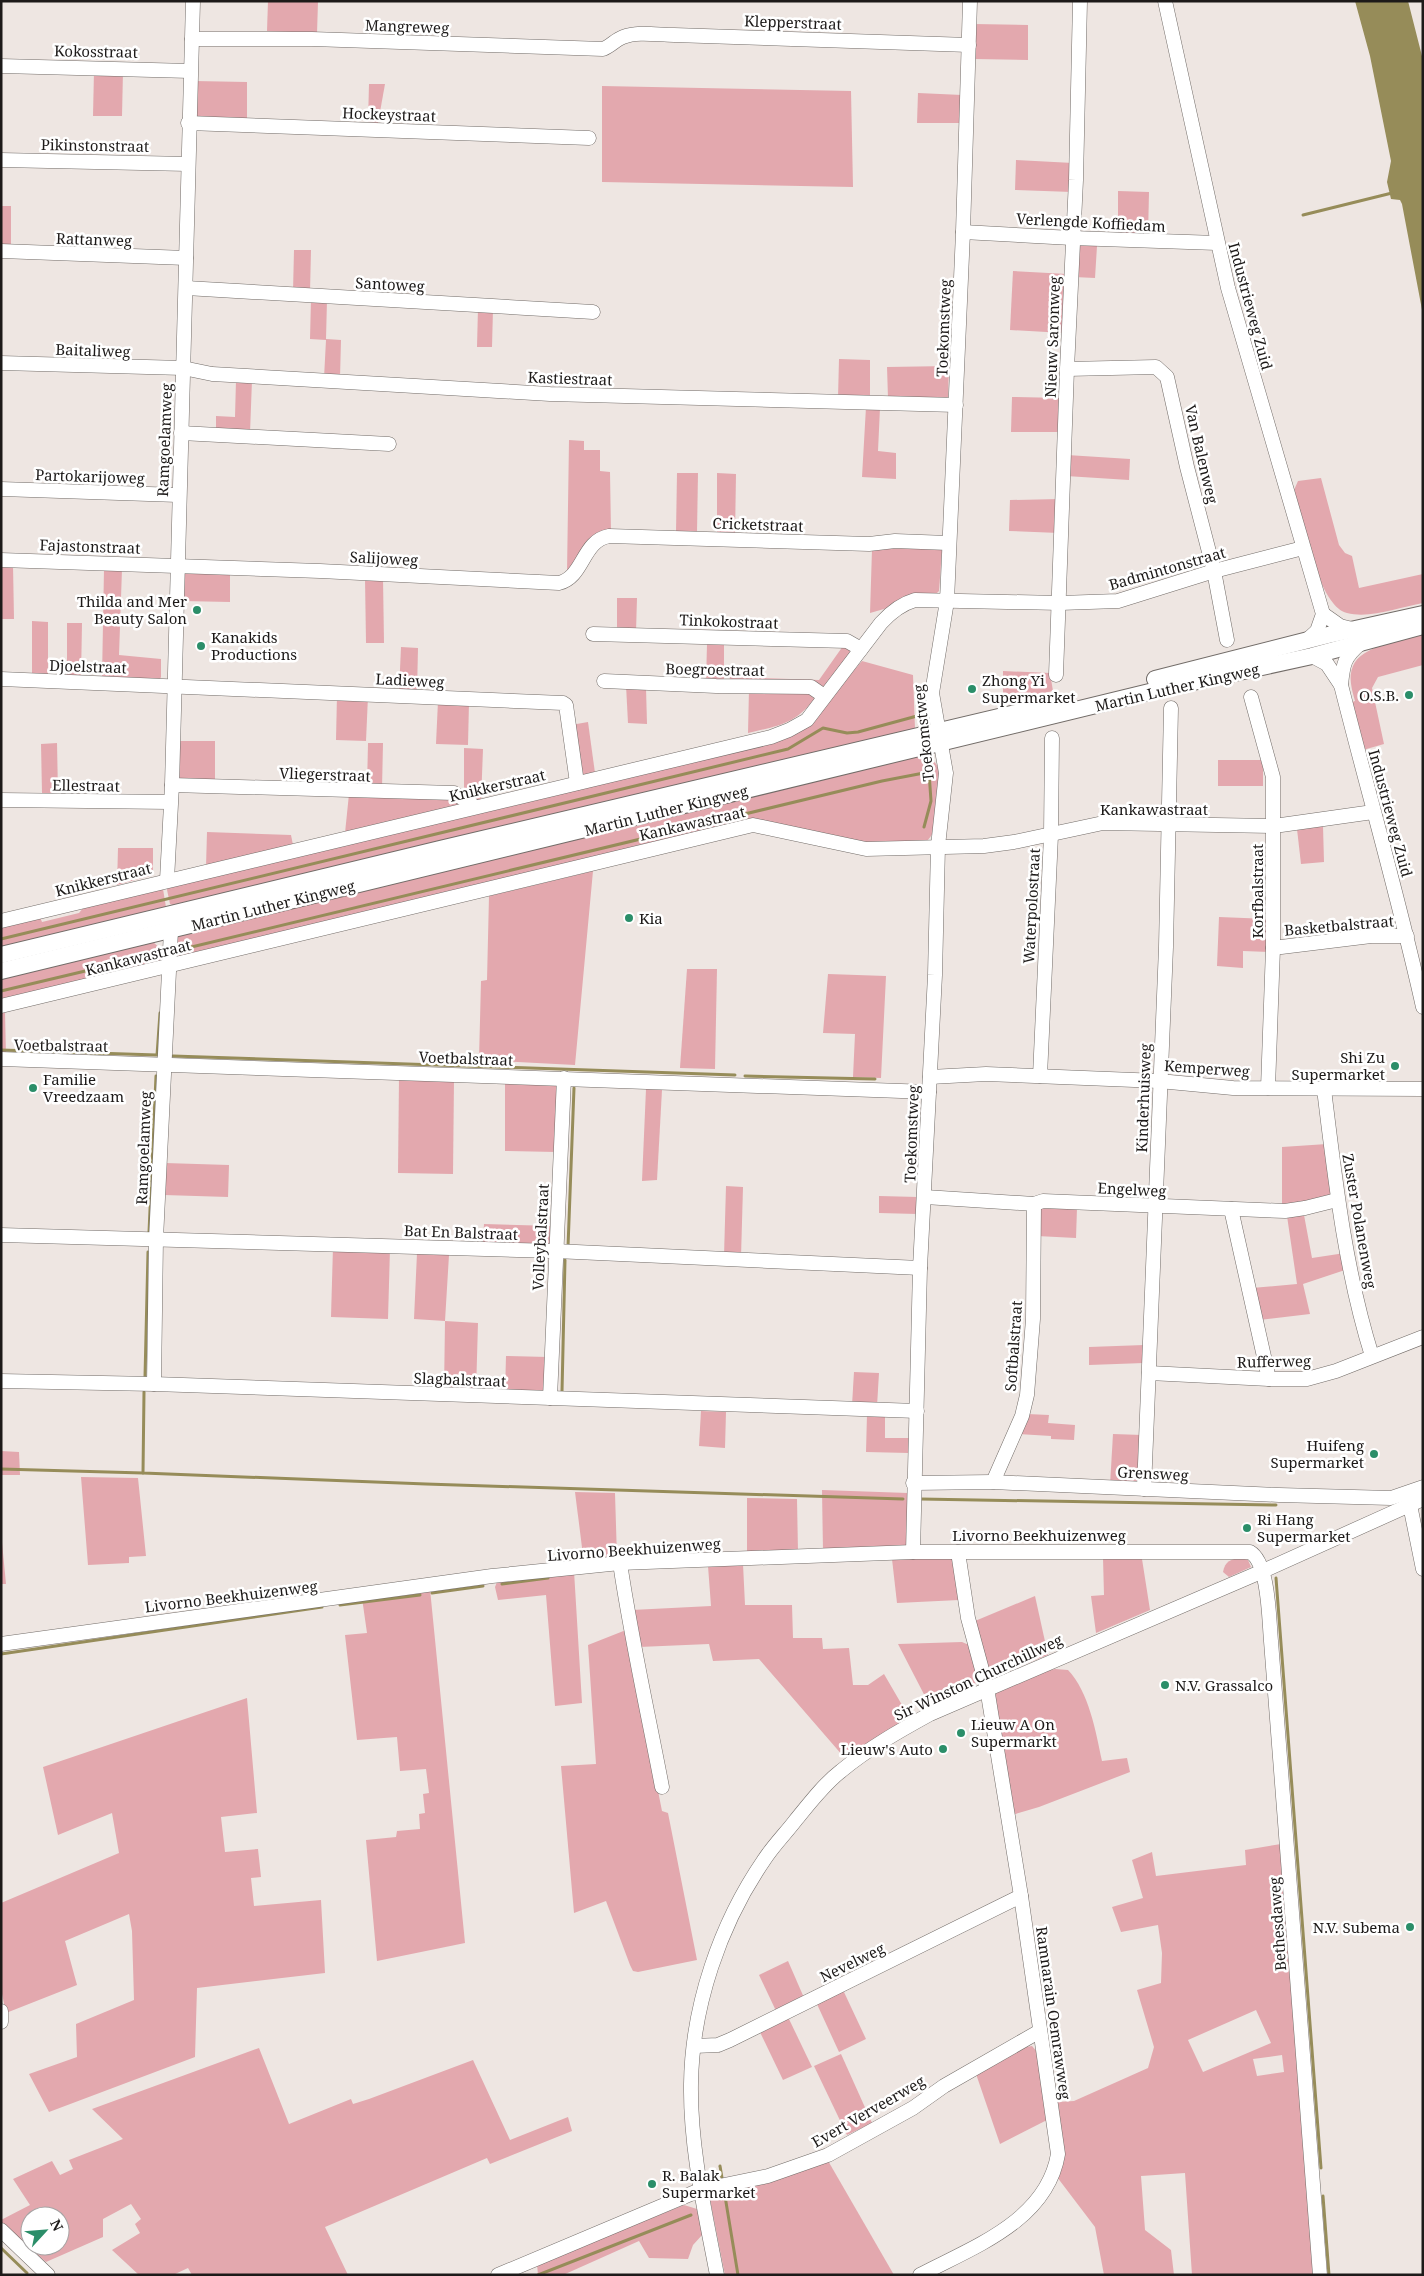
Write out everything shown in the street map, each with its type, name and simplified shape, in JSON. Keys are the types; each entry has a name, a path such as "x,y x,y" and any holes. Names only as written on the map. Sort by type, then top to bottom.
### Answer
{"main road":[{"path":"1356,636 1423,614"},
{"path":"1356,636 1423,626"},
{"name":"Martin Luther Kingweg","path":"1,955 168,922 941,737 1040,708 1356,636"},
{"name":"Martin Luther Kingweg","path":"1,970 168,922"}],"street":[{"name":"Ramgoelamweg","path":"167,880 172,785 178,495 186,288 188,123 193,1"},
{"name":"Toekomstweg","path":"913,1552 913,1483 917,1412 920,1268 925,1197 938,846 946,773 932,693 933,676 946,601 963,232 970,1"},
{"name":"Nieuw Saronweg","path":"1056,675 1072,238 1076,180 1080,1"},
{"name":"Industrieweg Zuid","path":"1165,1 1194,126 1217,243 1242,340 1323,614"},
{"name":"Klepperstraat","path":"618,40 632,34 666,34 969,44"},
{"name":"Mangreweg","path":"192,38 312,39 603,49 611,46 618,40"},
{"name":"Kokosstraat","path":"1,66 190,72"},
{"name":"Hockeystraat","path":"188,123 589,138"},
{"name":"Pikinstonstraat","path":"1,160 188,164"},
{"name":"Verlengde Koffiedam","path":"963,232 1217,243"},
{"name":"Rattanweg","path":"1,251 186,258"},
{"name":"Santoweg","path":"186,288 593,312"},
{"name":"Baitaliweg","path":"1,363 183,368"},
{"name":"Van Balenweg","path":"1067,369 1156,367 1163,372 1169,387 1187,467 1214,571 1227,640"},
{"name":"Kastiestraat","path":"183,368 212,374 550,394 956,405"},
{"path":"181,433 389,444"},
{"name":"Partokarijoweg","path":"1,489 178,495"},
{"name":"Cricketstraat","path":"580,563 597,540 618,535 868,544 896,541 948,543"},
{"name":"Badmintonstraat","path":"946,601 1060,603 1118,601 1214,571 1303,548"},
{"name":"Fajastonstraat","path":"1,560 177,565"},
{"name":"Salijoweg","path":"177,565 559,583 570,578 580,563"},
{"name":"Knikkerstraat","path":"1,921 474,806 771,737 807,720 889,614 906,602 916,600 946,601"},
{"path":"1310,648 1323,614 1356,636"},
{"name":"Tinkokostraat","path":"593,634 847,641 861,649"},
{"name":"Industrieweg Zuid","path":"1356,636 1352,650 1343,663 1342,685 1373,812 1407,936 1423,1007"},
{"name":"Industrieweg Zuid","path":"1310,648 1327,664 1342,685"},
{"name":"Djoelstraat","path":"1,679 173,686"},
{"name":"Boegroestraat","path":"604,681 716,686 811,687 824,696"},
{"name":"Ladieweg","path":"173,686 564,703 577,783"},
{"name":"Korfbalstraat","path":"1251,697 1273,777 1274,948 1268,1088"},
{"name":"Kinderhuisweg","path":"1144,1489 1156,1206 1171,708"},
{"name":"Waterpolostraat","path":"1040,1076 1051,835 1052,738"},
{"name":"Vliegerstraat","path":"172,785 454,793 474,806"},
{"name":"Ellestraat","path":"1,800 170,802"},
{"name":"Kankawastraat","path":"1,1006 753,825 866,849 984,846 1051,835 1103,823 1274,826 1373,812"},
{"name":"Ramgoelamweg","path":"154,1384 156,1239 168,967 168,922"},
{"name":"Basketbalstraat","path":"1274,948 1370,936 1407,936"},
{"name":"Voetbalstraat","path":"1,1059 929,1092"},
{"name":"Kemperweg","path":"930,1077 986,1074 1159,1081 1232,1088 1423,1089"},
{"name":"Volleybalstraat","path":"550,1398 564,1078"},
{"name":"Zuster Polanenweg","path":"1324,1089 1337,1200 1363,1328 1372,1356"},
{"name":"Engelweg","path":"925,1197 1034,1204 1043,1201 1285,1211 1337,1200"},
{"name":"Softbalstraat","path":"993,1482 1022,1416 1027,1395 1033,1318 1034,1204"},
{"path":"1231,1209 1269,1379"},
{"name":"Bat En Balstraat","path":"1,1236 555,1251 920,1268"},
{"name":"Rufferweg","path":"1149,1373 1307,1379 1336,1371 1423,1337"},
{"name":"Slagbalstraat","path":"1,1381 154,1384 917,1412"},
{"name":"Grensweg","path":"913,1483 993,1482 1391,1498 1418,1496"},
{"path":"1418,1496 1423,1570"},
{"name":"Sir Winston Churchillweg","path":"717,2275 700,2190 693,2125 691,2083 694,2046 701,2006 712,1965 731,1918 746,1889 765,1859 820,1790 840,1772 882,1741 930,1714 1263,1571 1391,1512 1418,1496"},
{"path":"1391,1498 1391,1512"},
{"name":"Livorno Beekhuizenweg","path":"1,1644 492,1576 620,1563 913,1552 1246,1551 1254,1555 1263,1571"},
{"name":"Ramnarain Oemrawweg","path":"920,2275 992,2237 1019,2219 1044,2191 1053,2173 1058,2154 1021,1896 987,1688 968,1618 958,1552"},
{"path":"620,1563 628,1622 636,1651 662,1788"},
{"name":"Bethesdaweg","path":"1263,1571 1271,1641 1320,2275"},
{"name":"Nevelweg","path":"694,2046 718,2045 730,2040 1021,1896"},
{"path":"1,2011 1,2022"},
{"name":"Evert Verveerweg","path":"498,2275 700,2190 768,2176 828,2155 912,2108 944,2086 1040,2031"},
{"path":"1,2230 48,2275"}],"shaded area":[{"path":"268,1 318,1 317,33 267,31"},
{"path":"1355,1 1408,1 1423,60 1423,315 1402,204 1400,200 1391,199 1387,182 1391,161 1370,56"},
{"path":"974,24 1028,25 1028,60 974,59"},
{"path":"94,71 123,71 122,116 93,116"},
{"path":"194,81 247,82 247,121 195,118"},
{"path":"369,84 385,84 378,123 368,122"},
{"path":"602,86 851,91 853,187 602,182"},
{"path":"918,93 962,95 960,123 917,123"},
{"path":"1016,160 1073,163 1072,192 1015,190"},
{"path":"1118,191 1149,192 1148,236 1118,236"},
{"path":"1,206 11,206 11,245 1,245"},
{"path":"1079,244 1097,246 1095,278 1074,277"},
{"path":"294,250 311,250 310,292 293,292"},
{"path":"1013,271 1067,274 1064,333 1010,330"},
{"path":"311,299 327,300 326,339 341,340 340,378 324,378 326,340 310,339"},
{"path":"478,308 493,309 492,347 477,347"},
{"path":"839,359 870,360 870,399 838,398"},
{"path":"949,366 948,397 944,399 888,399 887,367"},
{"path":"236,380 252,380 250,433 216,433 216,416 235,417"},
{"path":"1012,397 1062,398 1062,432 1011,432"},
{"path":"866,407 880,408 878,451 896,453 896,479 862,477"},
{"path":"569,440 584,441 584,450 600,450 600,471 610,472 611,532 567,573"},
{"path":"1067,455 1130,459 1129,480 1066,476"},
{"path":"677,473 698,473 697,533 676,533"},
{"path":"717,473 736,474 735,536 717,536"},
{"path":"1321,478 1339,545 1345,553 1352,556 1359,588 1423,574 1423,603 1365,615 1347,613 1337,607 1327,595 1312,559 1294,490 1298,481"},
{"path":"1059,499 1059,533 1009,531 1010,500"},
{"path":"879,547 941,549 939,591 936,594 870,613 872,550"},
{"path":"1,565 13,565 14,619 1,619"},
{"path":"104,569 122,569 119,655 161,659 161,677 159,681 102,678"},
{"path":"184,572 230,572 230,602 182,601"},
{"path":"365,579 383,579 384,643 366,643"},
{"path":"617,598 637,598 636,632 617,632"},
{"path":"32,621 48,622 48,676 32,676"},
{"path":"67,623 82,623 81,678 67,678"},
{"path":"1423,634 1423,665 1378,677 1372,688 1384,744 1363,750 1352,702 1355,701 1351,679 1353,666 1365,653 1374,648"},
{"path":"707,644 724,645 724,684 706,683"},
{"path":"843,646 853,651 826,687 729,682 730,677 819,680"},
{"path":"401,647 418,648 417,692 399,692"},
{"path":"862,661 913,675 915,729 175,906 170,904 166,885 809,723"},
{"path":"1003,671 1050,673 1053,691 1003,701"},
{"path":"626,685 646,688 647,724 628,723"},
{"path":"749,689 813,691 817,696 802,712 787,722 748,733"},
{"path":"337,695 368,696 366,741 336,740"},
{"path":"438,701 469,702 468,745 436,744"},
{"path":"588,722 595,773 579,777 571,725"},
{"path":"179,741 215,741 215,779 179,779"},
{"path":"57,743 58,793 42,793 41,744"},
{"path":"368,743 383,743 382,789 367,788"},
{"path":"464,748 483,749 481,801 464,796"},
{"path":"915,756 926,757 933,761 940,772 934,831 925,842 873,845 777,824 176,959 175,936"},
{"path":"1218,760 1263,760 1263,786 1218,786"},
{"path":"349,794 453,796 462,804 345,833"},
{"path":"1323,826 1324,862 1301,864 1297,829"},
{"path":"207,832 291,835 293,845 206,867"},
{"path":"118,848 153,848 153,875 117,885"},
{"path":"593,871 575,1065 479,1060 481,981 487,980 489,896"},
{"path":"163,889 166,907 1,950 1,926 40,917 42,922 79,913 84,907"},
{"path":"1219,917 1269,919 1269,952 1243,951 1243,968 1217,966"},
{"path":"153,942 163,951 163,960 1,1002 1,977"},
{"path":"687,969 717,969 715,1069 680,1068"},
{"path":"828,974 886,976 881,1078 853,1077 855,1034 823,1033"},
{"path":"5,1012 6,1056 1,1056 1,1013"},
{"path":"399,1078 454,1080 453,1174 398,1173"},
{"path":"505,1082 558,1084 556,1152 505,1151"},
{"path":"646,1089 662,1090 657,1180 642,1181"},
{"path":"1327,1144 1332,1196 1282,1207 1282,1147"},
{"path":"165,1163 229,1165 228,1197 164,1195"},
{"path":"726,1186 743,1187 741,1257 724,1256"},
{"path":"879,1196 918,1197 917,1214 879,1213"},
{"path":"1046,1207 1077,1208 1076,1238 1037,1236 1040,1209"},
{"path":"1304,1215 1312,1258 1345,1253 1348,1269 1303,1284 1310,1314 1259,1320 1252,1288 1297,1284 1287,1216"},
{"path":"484,1224 553,1226 553,1240 547,1247 483,1243"},
{"path":"333,1247 390,1249 388,1319 331,1317"},
{"path":"417,1253 449,1255 445,1321 414,1319"},
{"path":"445,1321 478,1323 476,1392 444,1391"},
{"path":"1144,1345 1144,1363 1089,1365 1089,1347"},
{"path":"506,1356 548,1357 545,1393 505,1393"},
{"path":"854,1372 879,1373 877,1406 852,1405"},
{"path":"701,1411 726,1412 725,1448 699,1446"},
{"path":"867,1414 885,1414 885,1438 909,1438 909,1453 866,1452"},
{"path":"1027,1414 1049,1415 1048,1423 1075,1425 1074,1440 1051,1439 1051,1436 1018,1434"},
{"path":"1113,1434 1142,1435 1140,1482 1110,1485"},
{"path":"1,1451 19,1452 20,1475 1,1475"},
{"path":"81,1477 138,1478 146,1556 129,1557 129,1563 88,1565"},
{"path":"822,1490 908,1493 906,1546 823,1551"},
{"path":"575,1492 615,1493 617,1558 584,1563"},
{"path":"747,1498 797,1499 798,1552 747,1552"},
{"path":"1,1532 6,1584 1,1584"},
{"path":"950,1558 954,1560 959,1600 897,1603 892,1559"},
{"path":"1103,1558 1142,1559 1150,1610 1096,1633 1091,1596 1104,1595"},
{"path":"1241,1558 1248,1560 1251,1567 1229,1577 1223,1572 1225,1565 1229,1561"},
{"path":"743,1564 745,1605 792,1605 793,1638 822,1638 823,1649 849,1648 853,1685 868,1685 884,1674 909,1717 848,1758 843,1756 759,1659 713,1661 709,1644 639,1647 632,1610 711,1606 708,1566"},
{"path":"574,1571 582,1703 555,1706 546,1595 498,1600 495,1587 497,1582"},
{"path":"430,1589 465,1943 377,1961 366,1840 396,1837 397,1831 420,1829 419,1814 425,1813 423,1794 429,1793 426,1769 400,1771 397,1737 357,1740 345,1635 367,1633 362,1598"},
{"path":"1035,1596 1048,1655 999,1674 989,1675 975,1621"},
{"path":"626,1630 662,1811 668,1813 697,1960 638,1972 633,1971 630,1965 606,1901 574,1913 561,1766 596,1764 588,1645"},
{"path":"962,1642 969,1645 979,1677 976,1683 965,1692 930,1706 898,1644"},
{"path":"1055,1669 1068,1670 1081,1689 1091,1713 1102,1761 1127,1758 1130,1772 1039,1807 1012,1815 994,1697 997,1692 1041,1672"},
{"path":"247,1698 257,1813 221,1817 225,1852 258,1849 261,1877 251,1878 254,1906 321,1900 325,1973 197,1988 195,2057 49,2112 29,2074 77,2057 76,2024 134,2000 132,1931 129,1914 65,1941 77,1985 6,2013 1,1989 1,1903 119,1853 112,1813 58,1835 43,1767"},
{"path":"1281,1844 1314,2275 1192,2275 1185,2173 1141,2176 1145,2230 1171,2250 1174,2275 1104,2275 1095,2227 1057,2177 1062,2154 1058,2102 1074,2101 1148,2068 1154,2047 1137,1990 1161,1983 1162,1953 1158,1925 1121,1932 1112,1907 1143,1898 1132,1860 1152,1852 1156,1876 1246,1865 1245,1850","holes":["1256,2010 1271,2043 1203,2072 1188,2040","1282,2055 1284,2072 1257,2076 1253,2059"]},
{"path":"788,1961 805,2000 777,2013 759,1975"},
{"path":"843,1990 866,2039 839,2052 816,2002"},
{"path":"788,2017 812,2067 783,2080 759,2030"},
{"path":"1032,2046 1038,2053 1049,2119 1000,2144 975,2071"},
{"path":"259,2048 289,2124 351,2099 353,2104 369,2099 473,2060 510,2140 568,2117 572,2131 490,2164 487,2158 325,2227 348,2275 192,2275 188,2268 173,2275 139,2275 112,2250 140,2233 135,2224 141,2219 131,2204 103,2219 103,2237 70,2251 70,2206 28,2206 30,2205 13,2179 52,2161 60,2175 73,2169 69,2160 123,2139 92,2109"},
{"path":"841,2054 872,2123 847,2135 814,2066"},
{"path":"827,2159 894,2275 725,2275 708,2190"},
{"path":"684,2205 697,2209 703,2234 693,2245 688,2259 649,2258 639,2241 563,2275 538,2275 537,2264"},
{"path":"20,2210 20,2240 1,2224 1,2220"},
{"path":"39,2256 60,2256 46,2262"}],"waterway":[{"path":"1303,215 1392,193"},
{"path":"1,939 788,749 823,728 847,733 858,732 917,716"},
{"path":"179,950 882,781 929,772 931,801 924,827"},
{"path":"1,991 157,954"},
{"path":"1,1050 157,1055 160,1013"},
{"path":"173,1056 735,1075"},
{"path":"149,1232 156,1076"},
{"path":"745,1076 875,1079"},
{"path":"568,1247 574,1088"},
{"path":"145,1377 148,1252"},
{"path":"562,1392 565,1260"},
{"path":"144,1392 143,1473 903,1499"},
{"path":"1,1469 143,1473"},
{"path":"921,1499 1276,1505"},
{"path":"502,1584 548,1578"},
{"path":"1276,1578 1321,2168"},
{"path":"432,1593 483,1586"},
{"path":"340,1605 420,1595"},
{"path":"1,1654 322,1607"},
{"path":"720,2166 722,2178"},
{"path":"724,2190 738,2275"},
{"path":"1323,2196 1329,2275"},
{"path":"538,2275 691,2215"},
{"path":"1,2248 27,2273"}],"place":[{"name":"Thilda and Mer Beauty Salon","path":"197,610"},
{"name":"Kanakids Productions","path":"201,646"},
{"name":"Zhong Yi Supermarket","path":"972,689"},
{"name":"O.S.B.","path":"1409,695"},
{"name":"Kia","path":"629,918"},
{"name":"Shi Zu Supermarket","path":"1395,1066"},
{"name":"Familie Vreedzaam","path":"33,1088"},
{"name":"Huifeng Supermarket","path":"1374,1454"},
{"name":"Ri Hang Supermarket","path":"1247,1528"},
{"name":"N.V. Grassalco","path":"1165,1685"},
{"name":"Lieuw A On Supermarkt","path":"961,1733"},
{"name":"Lieuw's Auto","path":"943,1749"},
{"name":"N.V. Subema","path":"1410,1927"},
{"name":"R. Balak Supermarket","path":"652,2184"}]}
